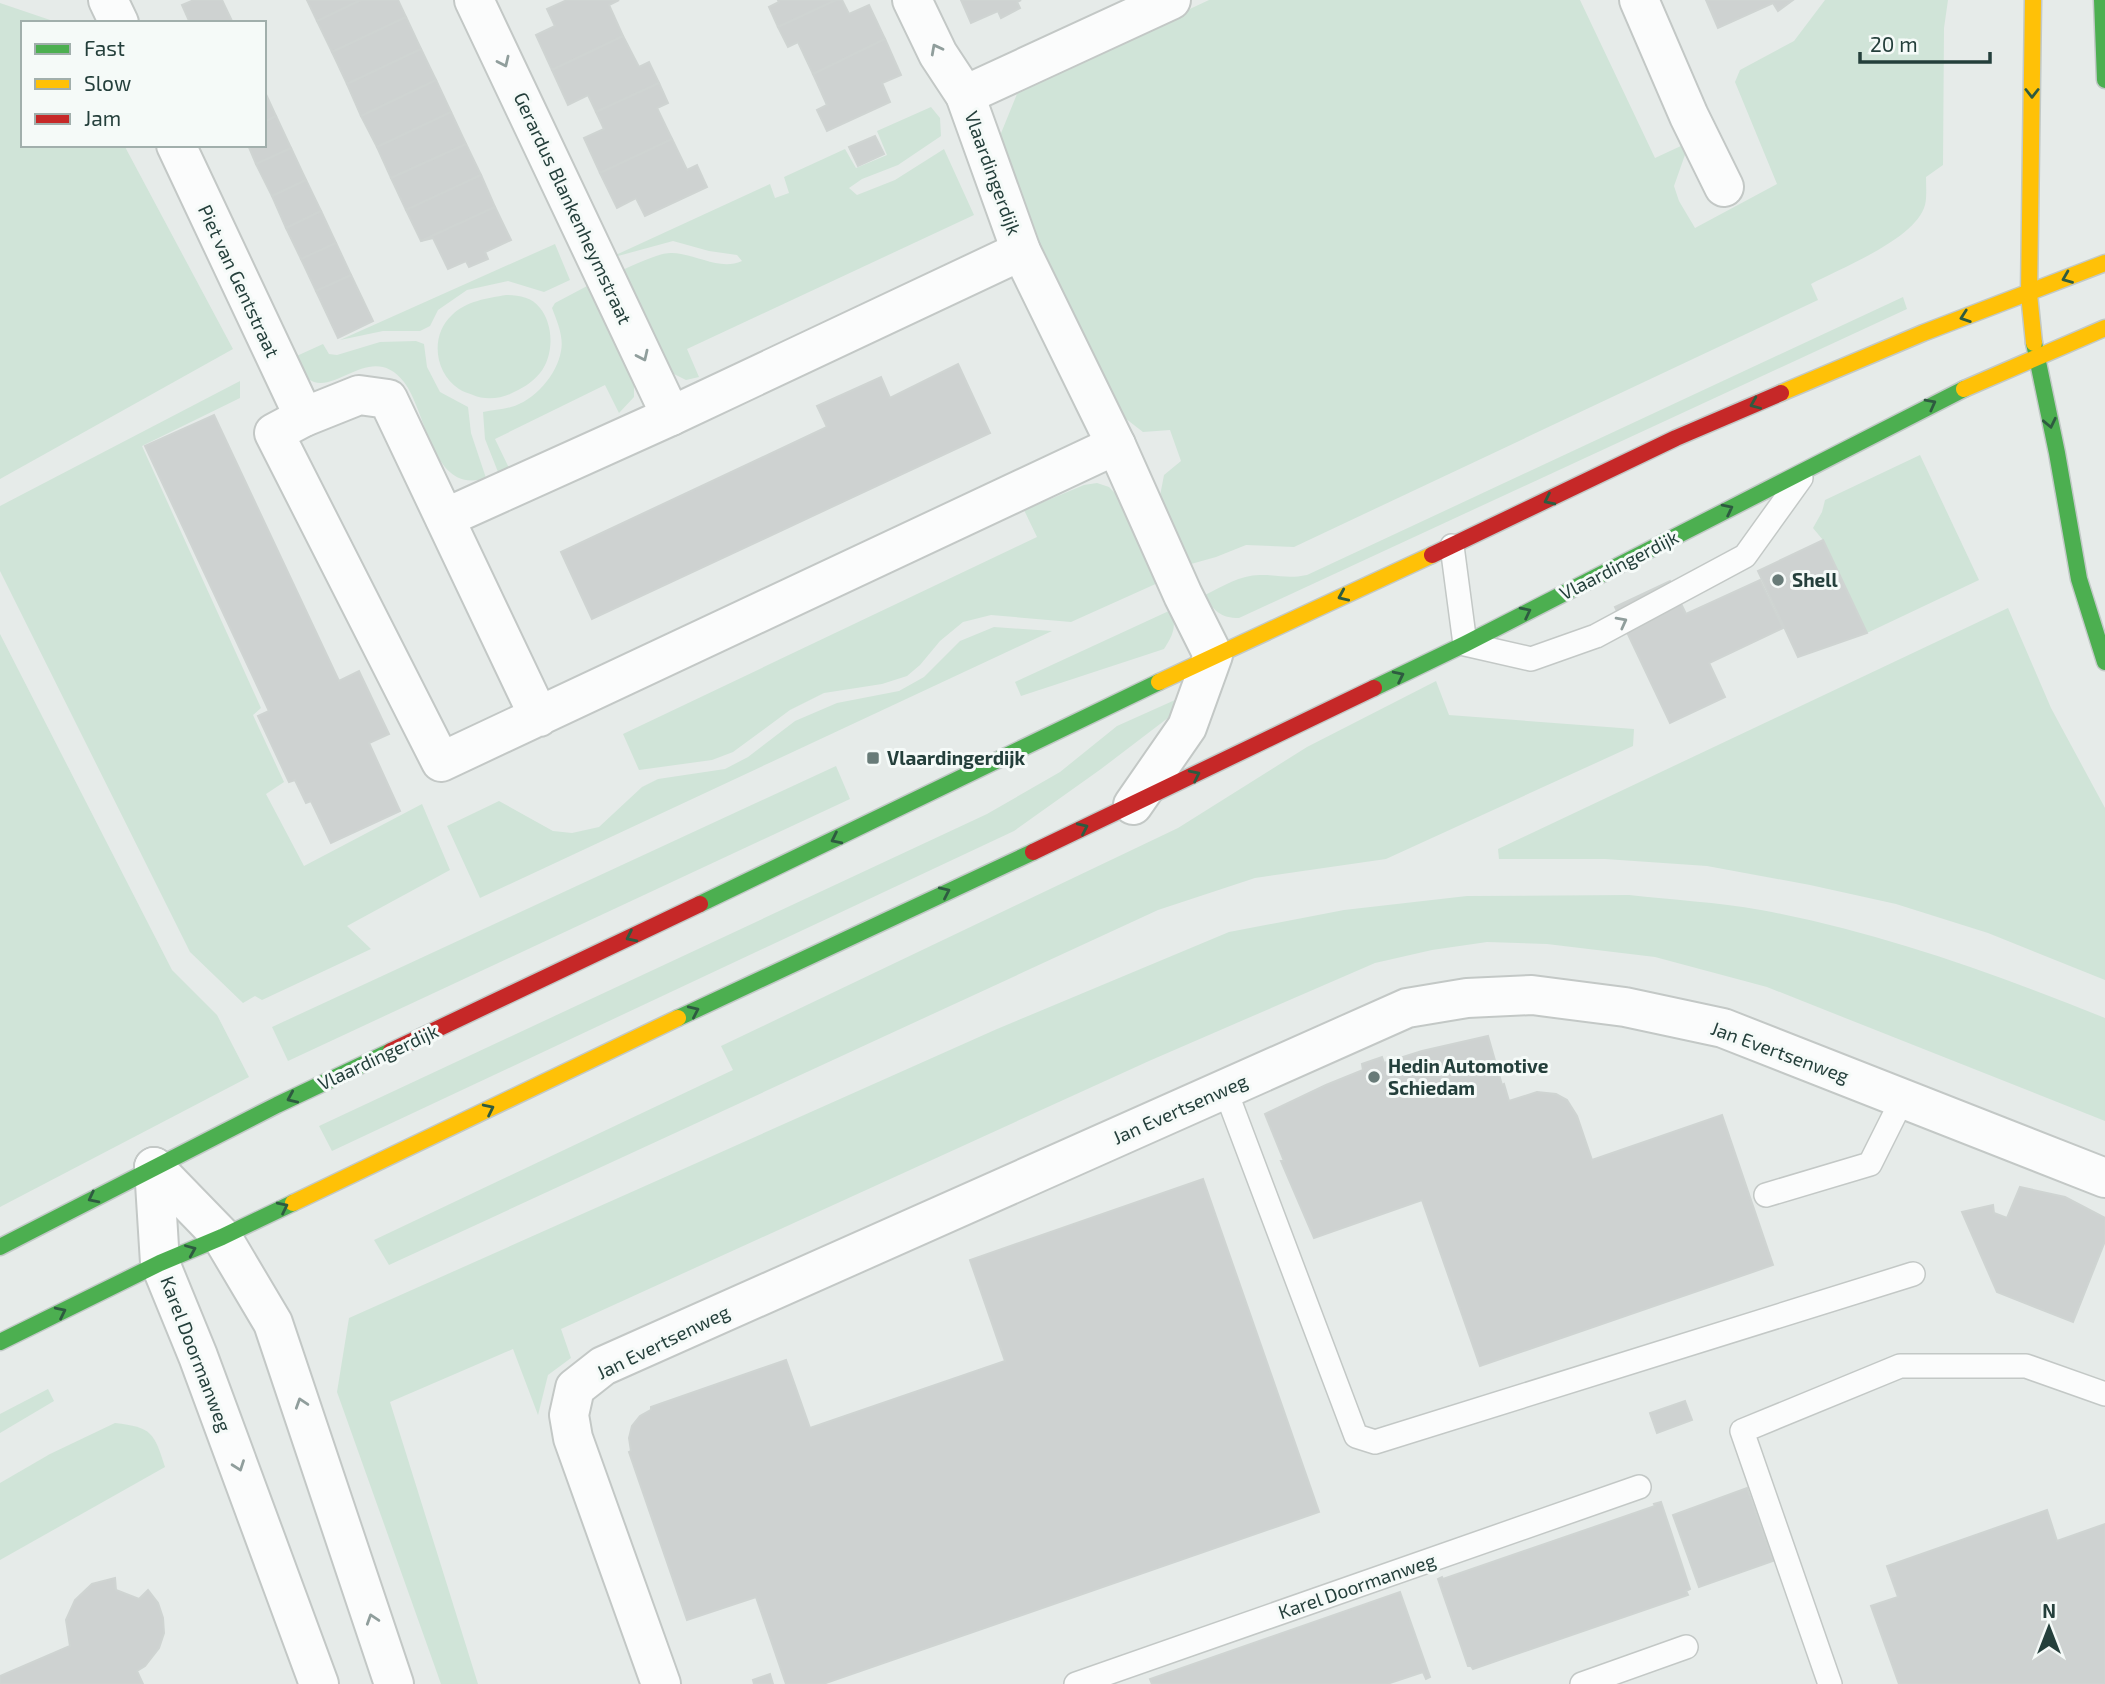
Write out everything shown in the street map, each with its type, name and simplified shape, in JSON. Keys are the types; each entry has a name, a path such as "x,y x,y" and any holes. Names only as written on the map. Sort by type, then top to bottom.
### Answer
{"main road":[{"path":"2033,0 2029,294 2036,356 2057,453 2079,579 2105,662"},
{"path":"2102,0 2105,80"},
{"name":"Vlaardingerdijk","path":"0,1247 277,1105 898,810 1213,655 1452,546 1676,438 1934,328 2105,263"},
{"name":"Vlaardingerdijk","path":"0,1342 160,1263 222,1237 673,1020 1133,805 1465,643 1949,395 2105,328"}],"street":[{"path":"108,0 118,21"},
{"name":"Gerardus Blankenheymstraat","path":"474,0 671,415"},
{"name":"Vlaardingerdijk","path":"912,0 938,54 965,95 1021,251 1116,445 1213,655"},
{"path":"965,95 1171,0"},
{"path":"1639,0 1689,116 1724,187"},
{"name":"Piet van Gentstraat","path":"177,147 304,417"},
{"name":"Vlaardingerdijk","path":"445,518 1021,251"},
{"path":"539,717 388,399 359,395 304,417 274,433 441,762 539,717 1116,445"},
{"path":"1133,805 1187,727 1213,655"},
{"name":"Jan Evertsenweg","path":"661,1684 573,1438 569,1415 575,1388 603,1367 1406,1007 1466,998 1532,995 1625,1007 1723,1028 2105,1178"},
{"path":"154,1167 222,1237 273,1323 394,1684"},
{"name":"Karel Doormanweg","path":"154,1167 160,1263 198,1356 319,1684"}],"lane":[{"path":"1452,546 1465,643 1531,659 1596,636 1745,556 1809,467"},
{"path":"1224,1089 1356,1436 1375,1442 1913,1274"},
{"path":"1766,1195 1870,1164 1903,1098"},
{"path":"1830,1684 1742,1430 1900,1367 2026,1367 2105,1394"},
{"name":"Karel Doormanweg","path":"1076,1684 1639,1487"},
{"path":"1582,1684 1686,1647"}],"green space":[{"path":"1209,0 1580,0 1655,158 1683,145 1686,152 1674,186 1679,201 1695,228 1777,184 1735,82 1740,70 1794,41 1825,0 1948,0 1944,28 1943,165 1926,177 1926,202 1919,218 1893,241 1811,284 1818,300 1294,547 1246,545 1191,564 1160,496 1164,475 1181,461 1170,430 1143,432 1121,415 995,148 1019,89"},
{"path":"0,3 53,21 21,21 21,147 125,147 233,349 0,479"},
{"path":"931,107 940,118 941,136 898,165 862,179 849,188 857,195 895,180 944,149 974,215 687,349 699,377 686,380 668,371 615,273 666,253 725,264 742,261 737,255 673,241 607,259 770,184 775,198 789,193 784,177 845,149 856,168 887,155 877,131"},
{"path":"555,244 570,280 544,292 508,281 467,290 438,310 430,326 420,331 383,331 340,340"},
{"path":"589,285 634,381 634,397 619,413 605,385 495,439 509,468 498,472 485,439 483,412 520,404 543,386 555,369 562,346 560,329 552,308 555,303"},
{"path":"506,295 529,299 537,304 545,315 550,332 548,358 537,377 518,390 496,398 477,397 459,389 444,374 438,354 440,333 452,315 464,306"},
{"path":"1903,297 1907,309 1239,618 1227,617 1218,612 1205,595 1247,576 1307,575"},
{"path":"416,341 424,344 427,367 440,392 468,407 471,433 486,478 468,480 454,475 442,463 433,448 412,395 404,382 392,371 369,367 324,383 314,382 290,359 323,344 329,354 337,355 380,342"},
{"path":"240,381 240,398 142,446 261,708 253,715 284,782 266,794 304,866 422,804 450,870 347,926 371,949 262,1000 255,996 243,1003 190,952 0,571 0,506"},
{"path":"1920,455 1979,580 1867,633 1823,540 1813,528 1825,500"},
{"path":"1097,483 1109,487 1118,496 1160,582 1071,622 991,615 963,622 940,641 907,676 882,684 824,693 790,710 733,752 712,760 639,770 623,734 1037,537 1024,510 1084,485"},
{"path":"2008,608 2051,708 2105,808 2105,980 1988,933 1896,904 1810,885 1707,866 1605,859 1499,859 1498,849"},
{"path":"1171,610 1173,631 1164,649 1021,696 1015,682"},
{"path":"994,627 1052,631 480,898 447,826 499,801 553,831 572,833 599,827 642,787 658,779 725,769 748,757 795,721 837,703 899,691 924,677 960,641"},
{"path":"0,634 172,970 217,1015 249,1077 0,1207"},
{"path":"1436,681 1449,715 1634,729 1633,746 1386,859 1255,878 1158,910 389,1265 374,1240 733,1070 721,1046 1178,828 1307,747"},
{"path":"1175,700 1181,708 1014,831 332,1151 319,1126 987,814 1060,772 1117,726"},
{"path":"836,766 850,799 288,1061 272,1027"},
{"path":"1629,895 1744,907 1849,930 1935,955 2105,1018 2105,1121 1767,987 1655,957 1547,944 1487,942 1432,950 1375,963 1149,1061 561,1329 571,1358 548,1375 538,1415 513,1349 390,1402 478,1684 441,1684 337,1392 349,1318 997,1029 1229,932 1344,910 1467,896"},
{"path":"48,1389 54,1401 0,1433 0,1414"},
{"path":"115,1423 137,1427 150,1434 158,1446 165,1467 0,1560 0,1483 50,1454"}],"building":[{"path":"194,0 222,0 232,21 189,21 182,5"},
{"path":"307,0 361,0 317,21"},
{"path":"361,0 398,0 406,17 332,52 317,21"},
{"path":"567,0 619,0 609,5 623,36 552,70 536,35 555,26 547,9"},
{"path":"778,0 836,0 778,27 769,7 779,2"},
{"path":"836,0 842,0 849,14 869,5 885,39 813,74 798,42 788,47 778,27"},
{"path":"961,0 1021,0 1017,2 1020,8 1001,18 998,11 971,23"},
{"path":"1706,0 1793,0 1778,11 1773,3 1718,28"},
{"path":"406,17 421,49 347,84 332,52"},
{"path":"623,36 639,67 649,62 659,83 596,112 588,95 568,105 552,70"},
{"path":"885,39 901,75 882,83 890,102 827,131 817,110 827,105 813,74"},
{"path":"421,49 436,80 361,116 347,84"},
{"path":"436,80 451,112 377,147 361,116"},
{"path":"659,83 668,103 657,108 672,139 600,173 584,138 604,129 596,112"},
{"path":"266,94 276,116 266,121"},
{"path":"451,112 466,144 391,178 377,147"},
{"path":"276,116 291,148 256,164 249,147 266,147 266,121"},
{"path":"875,136 884,154 858,166 849,147"},
{"path":"672,139 687,170 697,165 707,187 645,216 636,198 617,208 600,173"},
{"path":"466,144 481,175 406,210 391,178"},
{"path":"291,148 306,180 272,196 256,164"},
{"path":"481,175 495,207 421,241 406,210"},
{"path":"306,180 321,211 286,228 272,196"},
{"path":"495,207 511,240 485,252 488,259 469,267 466,261 448,269 433,238 421,241"},
{"path":"321,211 336,243 301,259 286,228"},
{"path":"336,243 351,275 316,291 301,259"},
{"path":"351,275 373,321 338,338 316,291"},
{"path":"958,364 990,433 592,619 561,552 827,427 817,406 881,377 890,398"},
{"path":"214,415 339,681 359,671 389,734 369,743 400,811 331,843 311,801 306,803 295,780 289,782 258,716 269,711 145,446"},
{"path":"1823,540 1867,633 1798,657 1758,571"},
{"path":"1760,580 1783,628 1709,663 1725,697 1670,723 1615,607 1670,581 1686,614"},
{"path":"1488,1036 1509,1101 1537,1092 1556,1094 1567,1100 1577,1116 1592,1160 1722,1115 1773,1265 1480,1366 1422,1200 1314,1238 1281,1161 1284,1161 1265,1114 1363,1070 1362,1064 1382,1057 1384,1063"},
{"path":"1203,1179 1319,1512 823,1684 786,1684 756,1597 687,1620 629,1452 632,1426 640,1416 651,1410 651,1407 786,1360 810,1428 1005,1361 970,1260"},
{"path":"2020,1187 2065,1197 2105,1218 2105,1241 2073,1322 1997,1292 1962,1212 1993,1205 1994,1213 2007,1218"},
{"path":"1685,1401 1692,1420 1657,1433 1650,1413"},
{"path":"1747,1488 1773,1561 1699,1587 1673,1515"},
{"path":"1661,1502 1690,1589 1686,1591 1688,1595 1473,1669 1468,1666 1438,1579"},
{"path":"2047,1510 2057,1541 2105,1524 2105,1684 1899,1684 1871,1606 1898,1597 1887,1566"},
{"path":"115,1578 116,1590 139,1599 148,1590 158,1603 163,1618 164,1633 159,1648 145,1666 137,1671 143,1684 0,1684 0,1676 70,1646 66,1620 75,1600 92,1584"},
{"path":"1400,1592 1430,1677 1426,1679 1423,1672 1387,1684 1152,1684 1150,1679"},
{"path":"770,1674 773,1684 754,1684 753,1680"}],"traffic: fast":[{"path":"2102,0 2105,80"},
{"path":"2034,343 2079,579 2105,662"},
{"path":"1374,688 1964,389"},
{"path":"700,904 1159,682"},
{"path":"678,1018 1033,852"},
{"path":"0,1247 277,1105 391,1051"},
{"path":"0,1342 160,1263 293,1203"}],"traffic: slow":[{"path":"2033,0 2029,294 2034,343"},
{"path":"1781,393 1923,333 2105,263"},
{"path":"1964,389 2105,328"},
{"path":"1159,682 1432,555"},
{"path":"293,1203 678,1018"}],"traffic: jam":[{"path":"1432,555 1676,438 1781,393"},
{"path":"1033,852 1374,688"},
{"path":"391,1051 700,904"}],"place":[{"name":"Shell","path":"1778,580"},
{"name":"Vlaardingerdijk","path":"873,758"},
{"name":"Hedin Automotive Schiedam","path":"1374,1077"}]}
